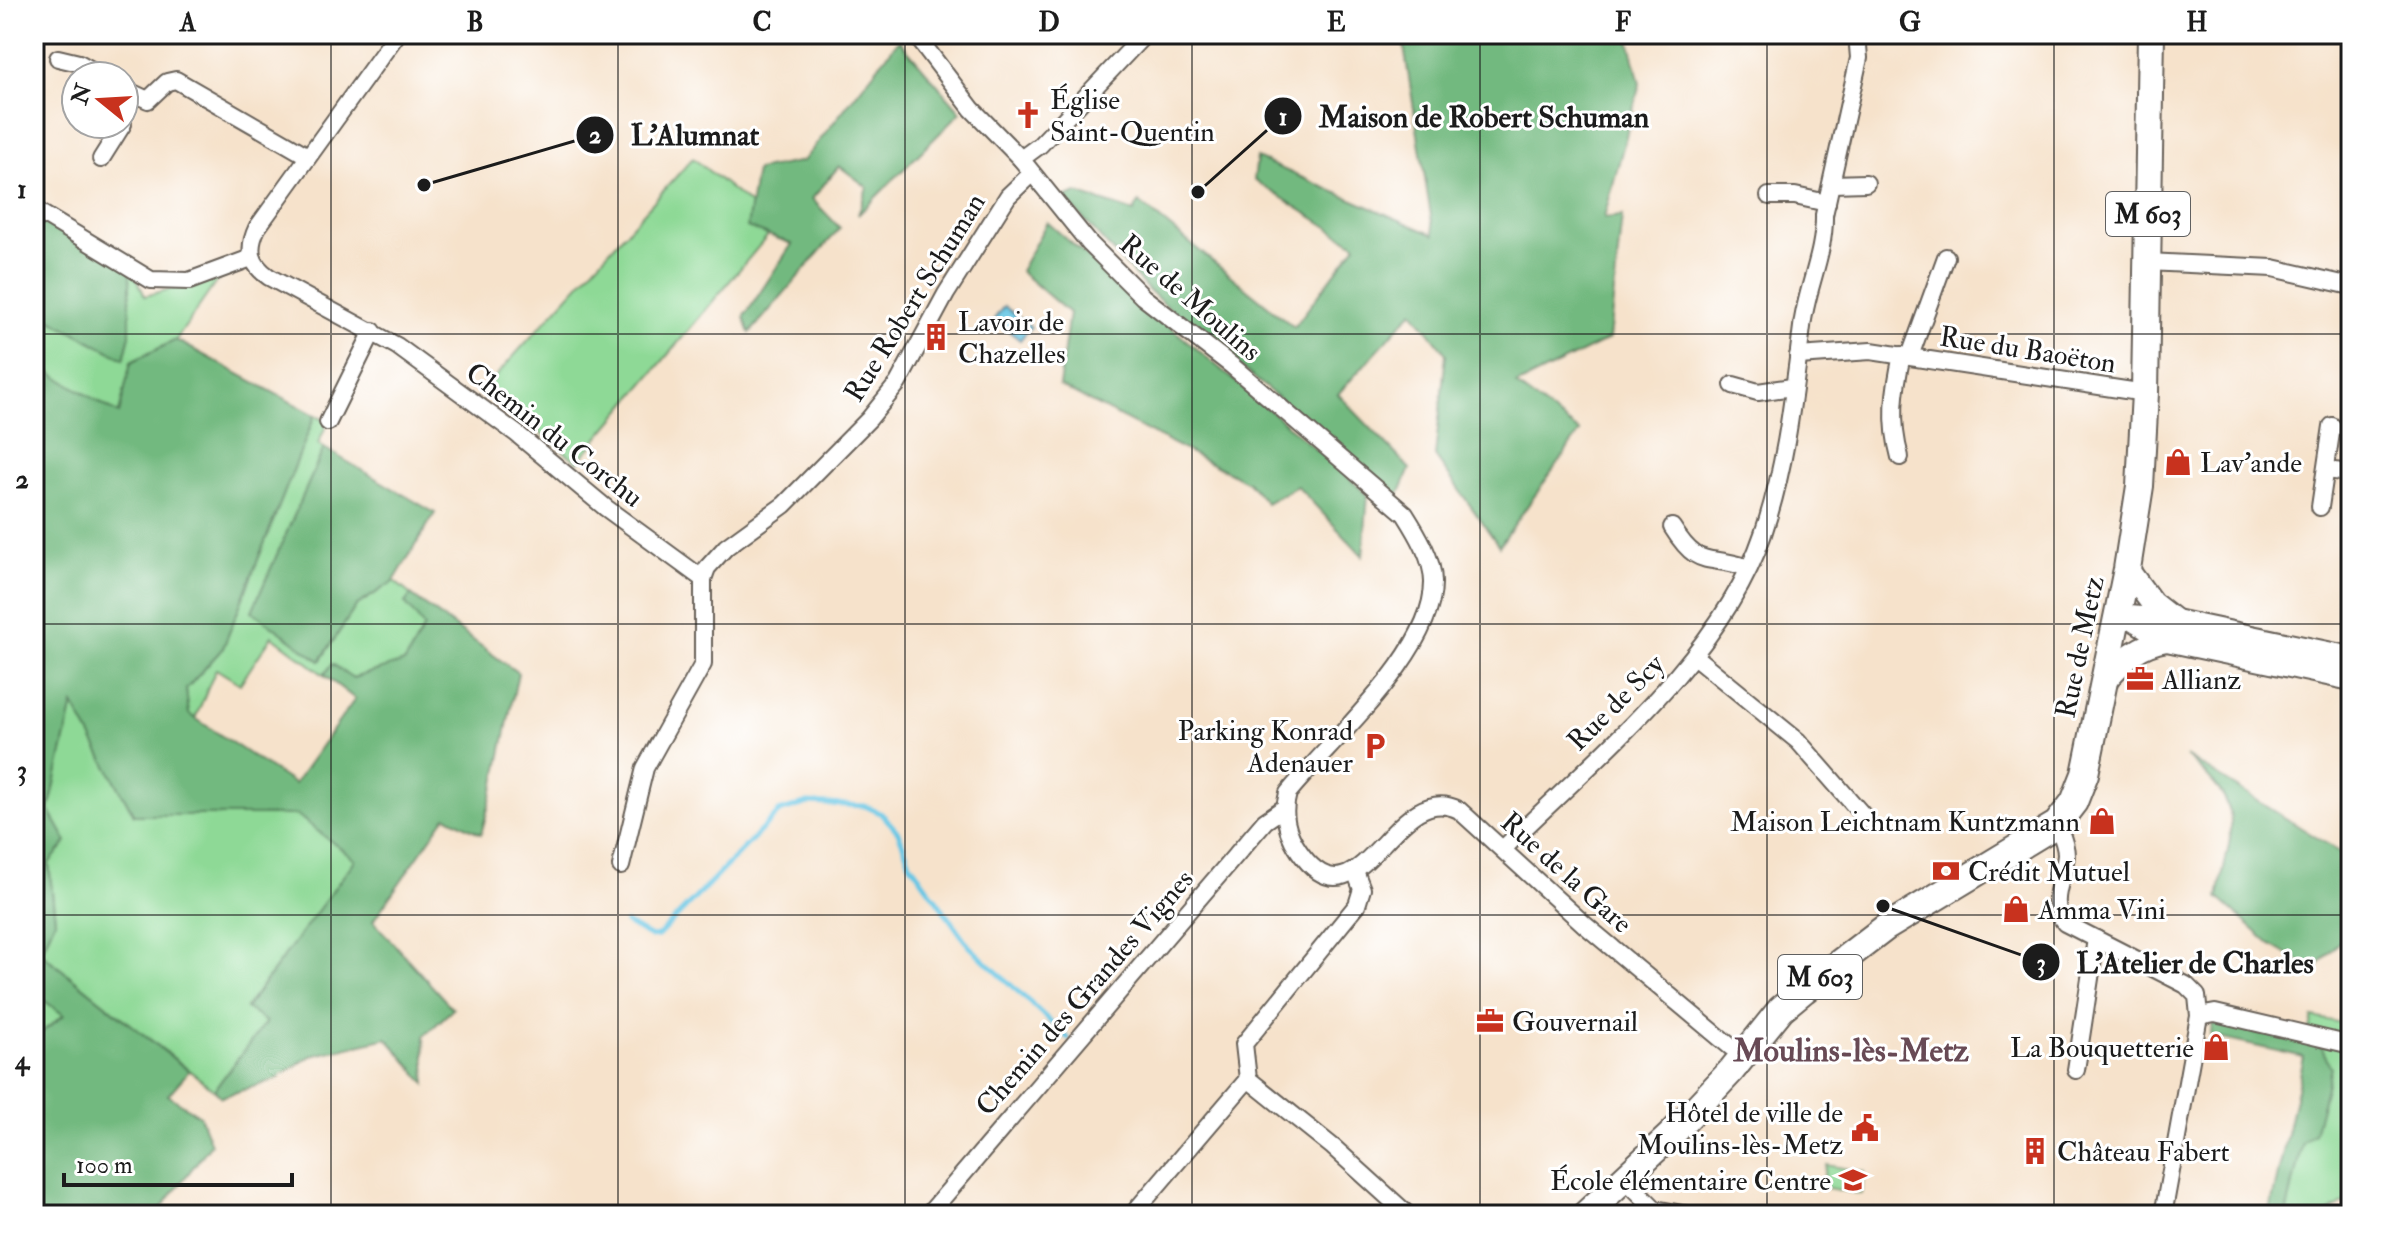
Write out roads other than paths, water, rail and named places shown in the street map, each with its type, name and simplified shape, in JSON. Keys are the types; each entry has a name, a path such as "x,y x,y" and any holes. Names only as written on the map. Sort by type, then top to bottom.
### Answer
{"main road":[{"name":"M 603","path":"2145,393 2151,34"},
{"name":"Rue de Metz","path":"2057,824 2074,802 2085,774 2104,682 2126,618 2127,569 2140,486 2145,393"},
{"path":"2127,569 2171,630"},
{"path":"2126,618 2351,679"},
{"path":"2104,682 2129,654 2171,630 2351,658"},
{"name":"M 603","path":"1585,1215 1672,1134 1745,1054 1781,1009 1885,928 2057,824"}],"street":[{"path":"34,209 151,280 189,281 251,258 250,242 257,228 306,155 397,34"},
{"name":"Rue de Moulins","path":"915,34 972,109 1021,159 1089,243 1143,297 1231,365 1393,505 1409,521 1427,557 1433,579 1431,604 1421,629 1374,696 1288,793 1284,808"},
{"path":"1021,159 1040,145 1145,34"},
{"path":"1694,656 1748,568 1762,538 1786,455 1793,417 1792,387 1803,312 1825,239 1827,203 1859,58 1857,34"},
{"path":"58,58 66,60"},
{"path":"140,98 154,97 167,82 176,80 306,155"},
{"path":"101,159 113,140"},
{"name":"Rue Robert Schuman","path":"703,579 707,568 726,547 784,505 869,419 898,383 946,294 1008,196 1031,174"},
{"path":"1832,184 1866,183"},
{"path":"1769,196 1795,196 1827,203"},
{"path":"1906,356 1946,257"},
{"name":"Chemin du Corchu","path":"251,258 258,269 269,277 373,331 517,434 606,508 703,579"},
{"path":"2147,262 2273,268 2351,286"},
{"path":"328,422 373,331"},
{"name":"Rue du Baoëton","path":"1798,356 1871,351 2145,393"},
{"name":"Rue du Baoëton","path":"1900,457 1892,430 1893,403 1906,356"},
{"path":"1733,385 1758,392 1792,387"},
{"path":"2320,507 2332,426"},
{"path":"2326,470 2351,473"},
{"path":"1672,527 1684,547 1708,561 1748,568"},
{"path":"621,866 645,768 703,664 703,579"},
{"name":"Rue de Scy","path":"1503,849 1679,677 1694,656 1798,741 1867,820"},
{"name":"Rue de la Gare","path":"1355,871 1418,810 1437,803 1459,810 1585,925 1731,1047 1745,1054"},
{"path":"1284,808 1290,836 1300,853 1316,868 1333,877 1355,871 1362,889 1357,905 1244,1044 1248,1079 1333,1147 1408,1215"},
{"name":"Chemin des Grandes Vignes","path":"928,1215 1265,821 1284,808"},
{"path":"2057,824 2066,857 2055,904 2057,915 2065,923 2186,985 2197,996 2199,1016 2163,1215"},
{"path":"2076,1070 2096,939"},
{"path":"2199,1016 2215,1013 2351,1045"},
{"path":"1132,1215 1248,1079"},
{"path":"1625,1179 1655,1209 1688,1215"}],"water":[{"path":"1004,306 1031,327 1020,340 994,319"}],"waterway":[{"path":"626,923 651,937 658,936 779,812 808,803 865,806 882,814 898,832 910,863 969,946 1068,1038"},
{"path":"2342,1215 2351,1212"}],"place":[{"name":"Église Saint-Quentin","path":"1028,115"},
{"name":"L'Alumnat","path":"424,185"},
{"name":"Maison de Robert Schuman","path":"1198,192"},
{"name":"Lavoir de Chazelles","path":"936,337"},
{"name":"Lav'ande","path":"2178,462"},
{"name":"Allianz","path":"2140,679"},
{"name":"Parking Konrad Adenauer","path":"1375,746"},
{"name":"Maison Leichtnam Kuntzmann","path":"2102,821"},
{"name":"Crédit Mutuel","path":"1946,871"},
{"name":"L'Atelier de Charles","path":"1883,906"},
{"name":"Amma Vini","path":"2016,909"},
{"name":"Gouvernail","path":"1490,1021"},
{"name":"La Bouquetterie","path":"2216,1047"},
{"name":"Hôtel de ville de Moulins-lès-Metz","path":"1865,1128"},
{"name":"Château Fabert","path":"2035,1151"},
{"name":"École élémentaire Centre","path":"1853,1180"}],"district":[{"name":"Moulins-lès-Metz","path":"1851,1050"}]}
